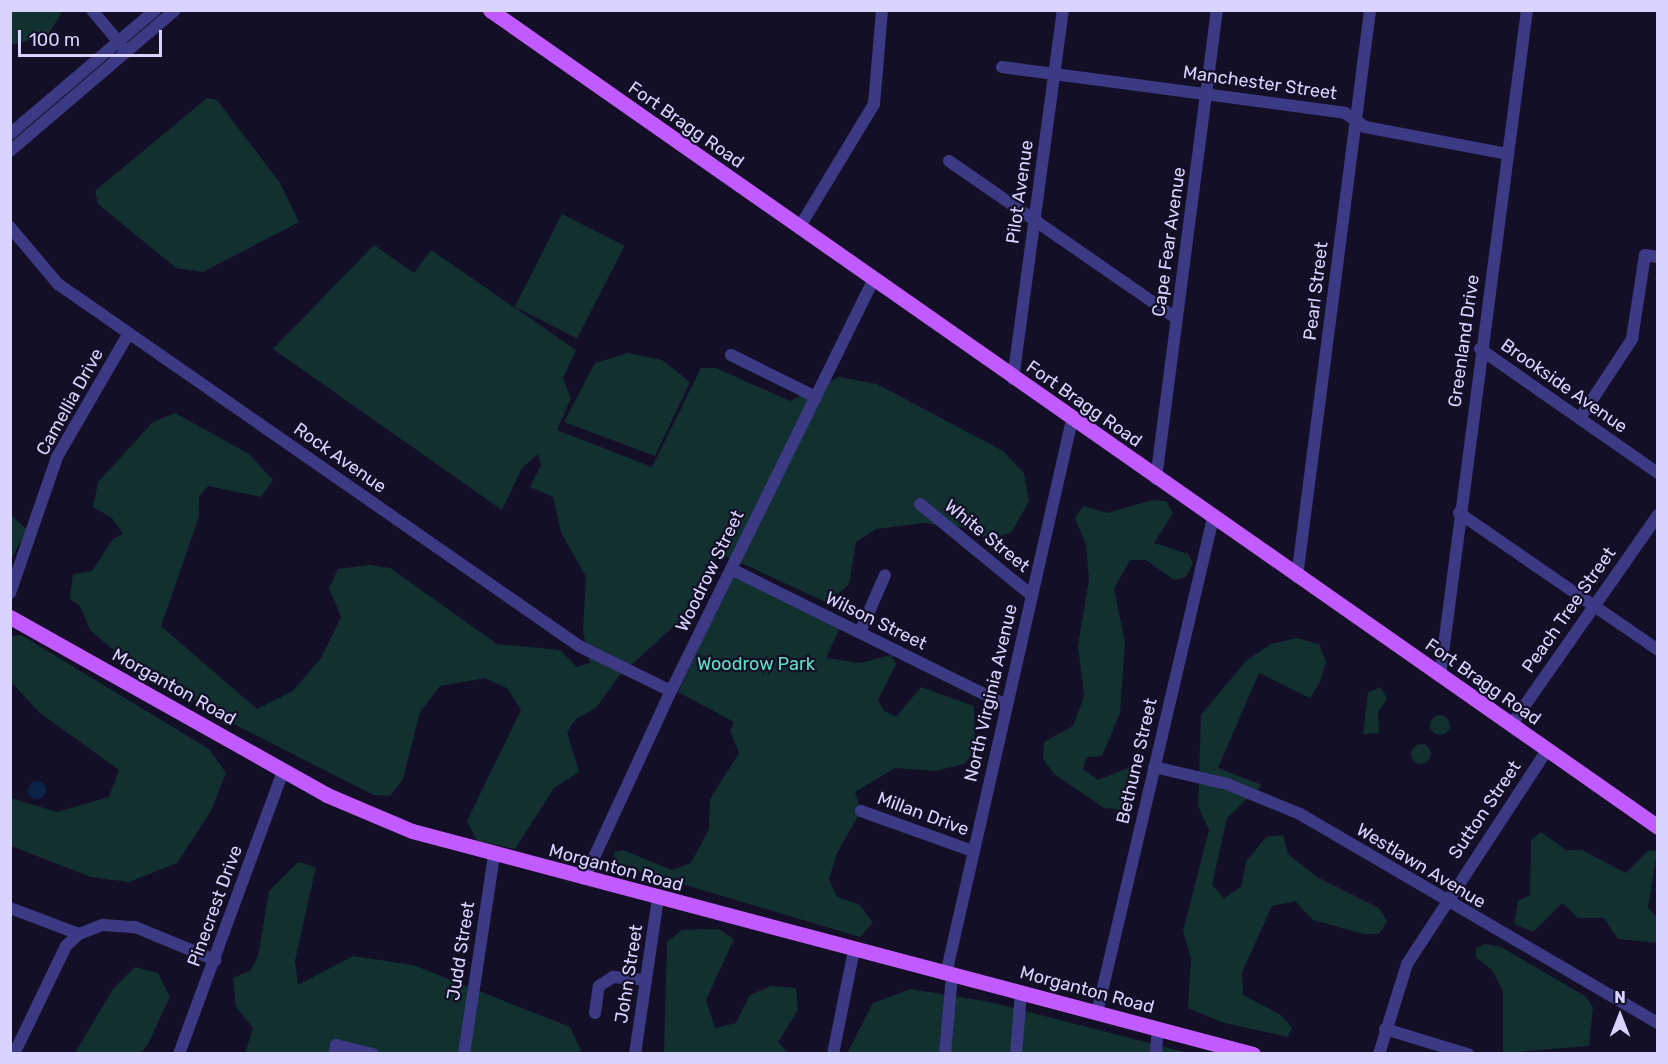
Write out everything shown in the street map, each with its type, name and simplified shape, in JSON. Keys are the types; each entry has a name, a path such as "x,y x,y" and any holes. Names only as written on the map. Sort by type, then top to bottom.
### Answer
{"main road":[{"name":"Fort Bragg Road","path":"490,10 1013,379 1658,827"},
{"name":"Morganton Road","path":"10,617 283,771 381,820 494,855 658,899 1252,1053"}],"street":[{"path":"92,10 127,52"},
{"path":"10,134 154,10"},
{"path":"10,152 175,10"},
{"path":"799,228 874,104 882,10"},
{"name":"Pilot Avenue","path":"1013,379 1063,10"},
{"name":"Cape Fear Avenue","path":"1156,478 1217,10"},
{"name":"Pearl Street","path":"1297,577 1370,10"},
{"name":"Greenland Drive","path":"1440,676 1480,349 1527,10"},
{"name":"Manchester Street","path":"1002,67 1345,113 1356,121 1508,154"},
{"path":"949,160 1177,318"},
{"name":"Rock Avenue","path":"10,227 58,284 579,646 670,691"},
{"path":"1580,418 1632,339 1645,255 1658,257"},
{"name":"Woodrow Street","path":"584,879 670,691 873,280"},
{"name":"Camellia Drive","path":"10,593 57,458 129,333"},
{"name":"Brookside Avenue","path":"1480,349 1658,473"},
{"path":"731,355 816,397"},
{"name":"North Virginia Avenue","path":"945,1053 949,975 973,851 1072,420"},
{"name":"White Street","path":"920,504 1031,596"},
{"path":"1459,513 1658,650"},
{"name":"Peach Tree Street","path":"1511,725 1658,515"},
{"name":"Bethune Street","path":"1097,1012 1213,518"},
{"name":"Wilson Street","path":"731,569 1006,705"},
{"path":"860,632 885,575"},
{"name":"Sutton Street","path":"1379,1053 1407,964 1445,902 1547,750"},
{"name":"Westlawn Avenue","path":"1154,767 1276,803 1658,1023"},
{"name":"Pinecrest Drive","path":"179,1053 283,771"},
{"name":"Millan Drive","path":"861,811 973,851"},
{"name":"Judd Street","path":"464,1053 494,855"},
{"name":"John Street","path":"635,1053 658,899"},
{"path":"10,908 80,934"},
{"path":"14,1053 66,946 80,934 103,925 135,927 215,960"},
{"path":"833,1053 854,950"},
{"path":"595,1013 599,986 619,976 646,980"},
{"path":"1016,1053 1021,993"},
{"path":"1156,1053 1158,1029"},
{"path":"1386,1029 1468,1053"},
{"path":"335,1049 373,1053"}],"green space":[{"path":"11,10 62,10 62,12 48,35 11,45"},
{"path":"207,98 217,100 280,183 299,222 203,272 176,268 98,204 95,191"},
{"path":"562,214 624,246 577,338 515,307"},
{"path":"374,245 414,273 431,250 576,350 563,378 571,398 557,430 652,467 701,368 716,368 790,401 839,377 877,384 1003,451 1024,473 1029,501 1011,533 986,539 969,528 924,523 876,529 856,542 849,584 828,603 728,557 716,559 683,618 618,677 596,708 576,719 567,732 579,772 554,788 515,849 477,841 467,821 521,710 507,688 485,678 440,686 420,712 403,779 390,796 374,795 239,727 116,652 90,630 80,606 70,599 73,574 92,571 113,539 123,534 112,518 93,507 98,482 153,422 175,413 249,454 273,480 261,497 208,486 199,497 199,517 161,626 257,709 293,691 321,658 341,617 329,588 338,569 369,565 390,568 497,644 560,650 577,667 590,663 583,632 586,577 561,532 553,497 530,487 541,465 538,454 522,468 502,510 273,349"},
{"path":"628,353 662,360 690,382 655,456 564,422 595,363"},
{"path":"1152,500 1166,501 1173,513 1154,543 1188,554 1193,563 1186,577 1174,580 1146,560 1130,560 1114,589 1125,642 1120,713 1102,756 1087,757 1083,769 1098,780 1130,767 1140,776 1128,810 1104,808 1054,774 1043,759 1044,742 1073,726 1084,696 1078,646 1089,579 1086,545 1075,518 1083,506 1107,513"},
{"path":"11,515 27,530 11,559"},
{"name":"Woodrow Park","path":"733,575 840,628 826,658 860,663 891,655 896,664 878,700 884,711 896,717 921,687 974,706 975,749 965,764 935,771 895,768 855,792 861,811 837,853 829,879 837,897 860,905 873,923 860,937 615,864 614,852 623,850 672,870 691,863 709,829 710,799 739,753 730,731 734,722 678,692"},
{"path":"21,635 209,749 226,773 211,811 177,863 129,882 91,877 11,846 11,798 57,812 109,797 119,770 40,713 11,682 11,636"},
{"path":"1297,638 1319,644 1326,662 1320,682 1310,698 1259,673 1218,768 1262,785 1227,818 1212,885 1224,898 1241,887 1246,862 1266,837 1283,835 1288,854 1317,877 1379,908 1387,921 1379,934 1364,934 1313,920 1295,901 1272,906 1242,972 1243,995 1281,1015 1292,1028 1288,1037 1221,1022 1188,1008 1191,958 1183,931 1209,830 1198,806 1201,715 1246,661 1271,644"},
{"path":"1381,687 1387,699 1378,712 1379,733 1363,734 1368,692"},
{"path":"1436,715 1444,715 1450,721 1450,729 1444,735 1436,735 1430,729 1430,721"},
{"path":"1417,744 1425,744 1431,750 1431,758 1425,764 1417,764 1411,758 1411,750"},
{"path":"1541,832 1566,850 1582,850 1626,873 1649,850 1657,851 1648,908 1657,917 1657,943 1618,939 1604,918 1578,918 1562,903 1533,932 1514,924 1518,901 1530,895 1531,840"},
{"path":"298,862 316,867 295,961 298,985 353,956 413,965 570,1027 582,1053 245,1053 253,1028 236,1007 233,978 250,971 258,956 269,891"},
{"path":"719,929 734,939 706,1000 715,1028 736,1023 750,995 771,986 796,988 798,1010 778,1042 788,1053 664,1053 667,942 682,930"},
{"path":"1485,944 1501,947 1585,996 1593,1007 1589,1046 1503,1053 1503,992 1493,971 1476,957 1476,948"},
{"path":"135,967 158,973 170,997 148,1044 141,1053 75,1053 113,989"},
{"path":"911,989 990,1002 1188,1053 847,1054 873,1003"}],"water":[{"path":"37,781 43,784 46,790 43,796 37,799 31,796 28,790 31,784"}]}
